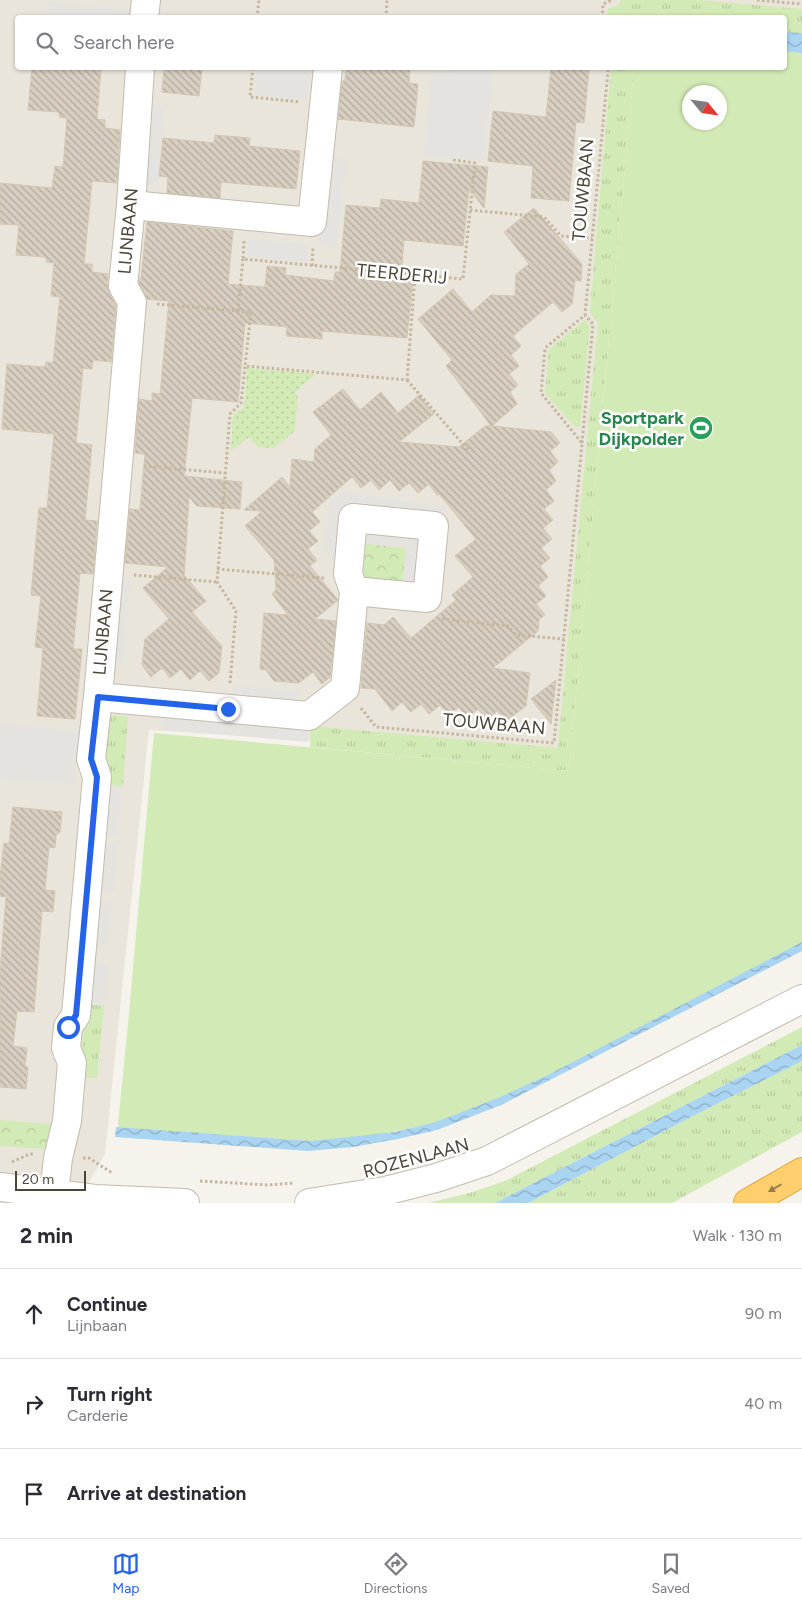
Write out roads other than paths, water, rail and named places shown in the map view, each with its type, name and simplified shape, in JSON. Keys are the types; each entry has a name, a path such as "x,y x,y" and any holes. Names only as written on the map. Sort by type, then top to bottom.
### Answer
{"highway":[{"path":"748,1203 802,1172"}],"street":[{"path":"144,15 146,0"},
{"name":"LIJNBAAN","path":"54,1193 58,1158 67,1121 72,1063 66,1048 68,1027 76,1015 97,777 91,759 132,302 123,286 131,205 140,70"},
{"path":"131,205 312,222 328,70"},
{"path":"98,697 309,716 345,688 352,586 348,574 353,518 434,526 428,598 352,586"},
{"name":"ROZENLAAN","path":"302,1193 385,1191 436,1178 487,1160 802,999"},
{"path":"2,1176 54,1193 95,1199 188,1192"}],"water":[{"path":"787,32 802,33 802,53 787,51"},
{"path":"802,942 802,951 501,1105 437,1130 353,1147 308,1151 115,1137 116,1127 311,1141 395,1132 436,1122 498,1098 548,1075"},
{"path":"802,1045 802,1061 528,1203 495,1203"}],"place":[{"name":"Sportpark Dijkpolder","path":"701,428"}]}
